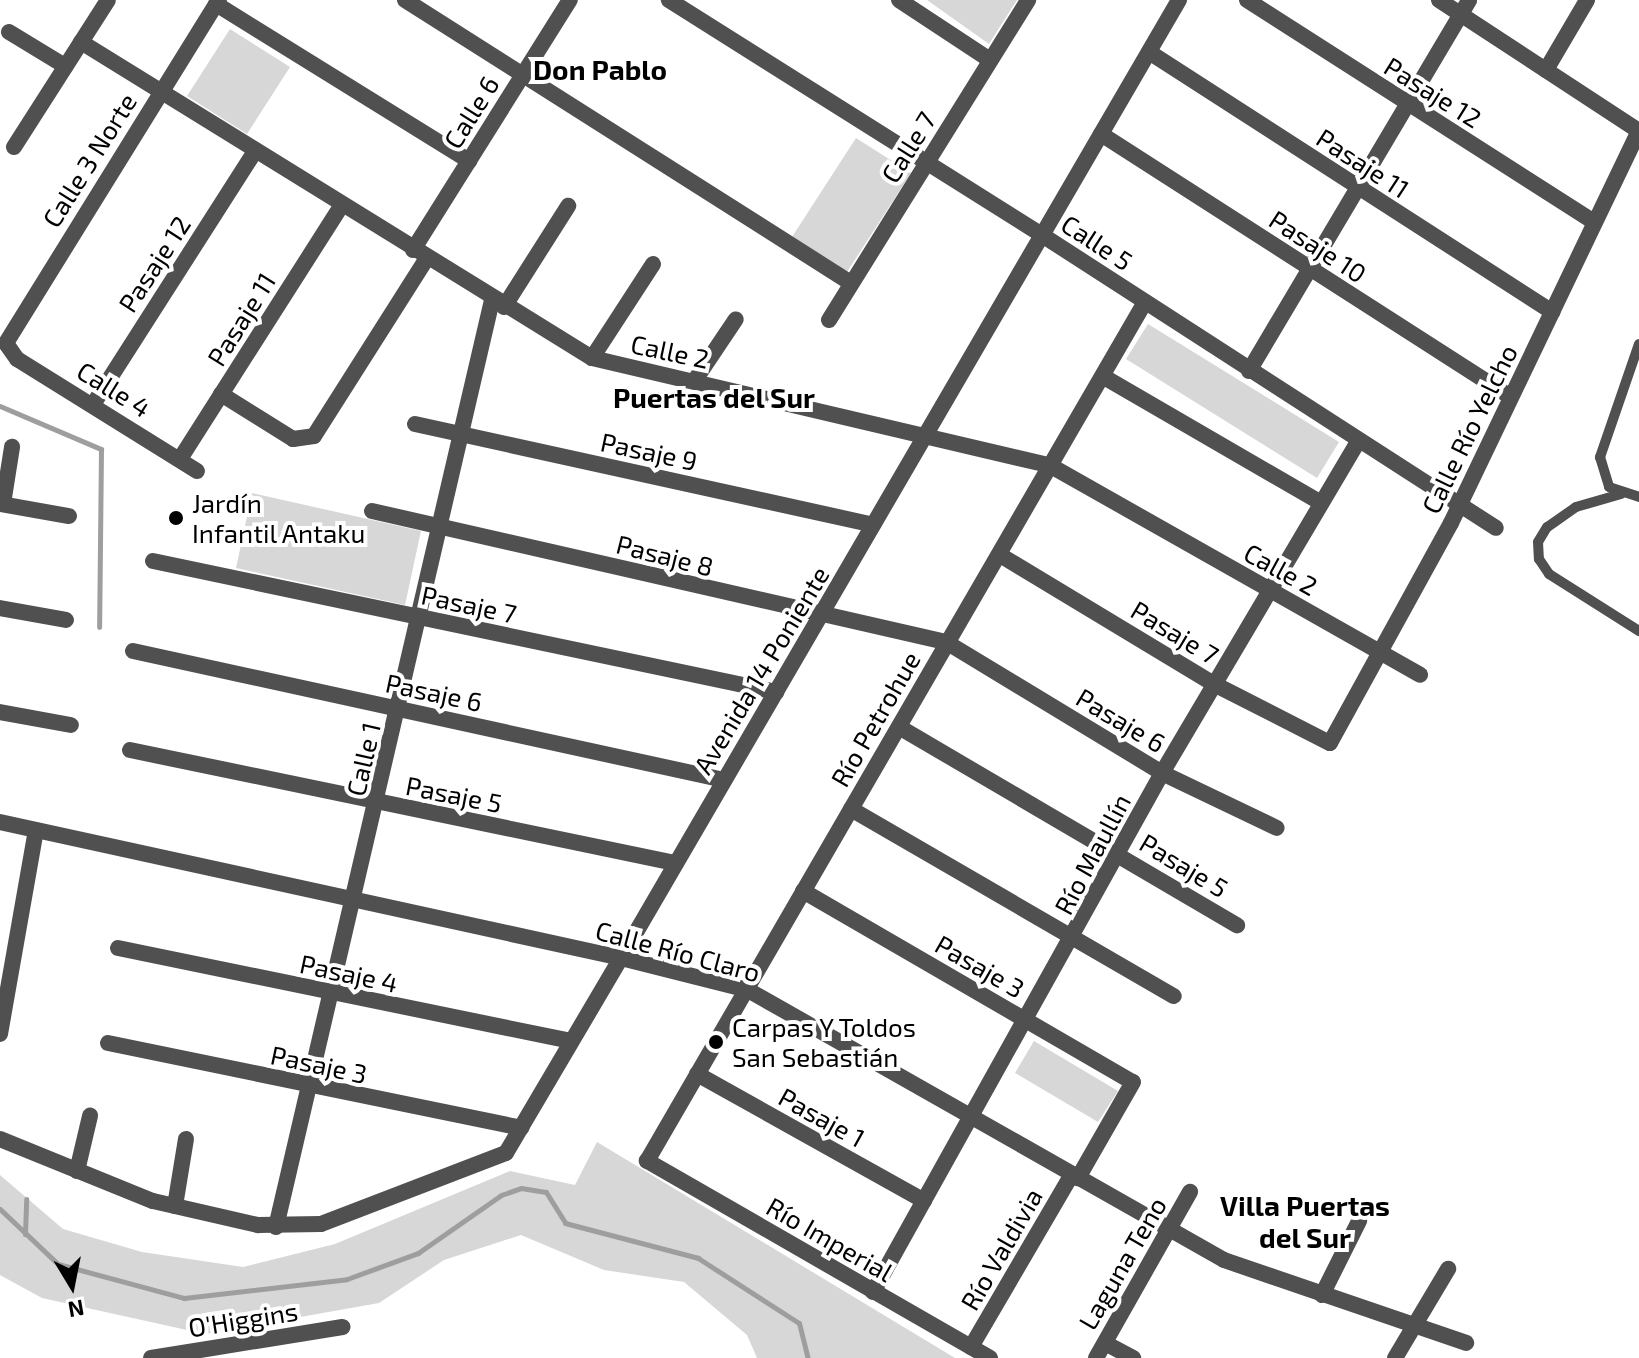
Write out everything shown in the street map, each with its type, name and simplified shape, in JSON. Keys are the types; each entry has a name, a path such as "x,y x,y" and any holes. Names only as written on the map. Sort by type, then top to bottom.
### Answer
{"street":[{"path":"14,147 108,0"},
{"path":"405,0 851,283"},
{"name":"Calle 6","path":"221,394 306,440 420,254 469,161 570,0"},
{"name":"Calle 5","path":"669,0 1042,235 1496,528"},
{"name":"Calle 7","path":"829,320 1028,0"},
{"name":"Avenida 14 Poniente","path":"0,1139 175,1206 276,1227 321,1224 506,1153 776,692 823,618 873,525 1179,0"},
{"name":"Pasaje 12","path":"1247,0 1594,222"},
{"path":"1439,0 1465,7 1546,70 1639,131"},
{"path":"1546,70 1587,0"},
{"path":"903,1 990,60"},
{"path":"217,2 469,161"},
{"name":"Calle 3 Norte","path":"7,348 9,332 217,2"},
{"path":"1249,371 1465,7"},
{"path":"9,32 65,66"},
{"name":"Calle 2","path":"81,42 498,304 592,358 1051,466 1269,591 1381,650 1420,675"},
{"name":"Pasaje 11","path":"1149,52 1552,312"},
{"name":"Calle Río Yelcho","path":"1330,743 1460,506 1639,131"},
{"name":"Pasaje 10","path":"1101,134 1510,397"},
{"name":"Pasaje 12","path":"94,403 255,151"},
{"name":"Pasaje 11","path":"180,459 342,205"},
{"path":"498,304 568,206"},
{"path":"592,358 653,264"},
{"name":"Río Petrohue","path":"647,1161 1145,302"},
{"name":"Calle 1","path":"276,1227 314,1088 462,434 498,304"},
{"path":"695,380 736,319"},
{"name":"Calle 4","path":"7,348 197,471"},
{"path":"1104,377 1318,501"},
{"name":"Pasaje 9","path":"415,424 873,525"},
{"name":"Río Maullín","path":"873,1292 1122,856 1162,773 1318,501 1358,441"},
{"path":"12,447 2,504 69,516"},
{"name":"Pasaje 8","path":"372,511 823,618 946,642"},
{"name":"Pasaje 7","path":"1000,555 1214,684 1330,743"},
{"name":"Pasaje 7","path":"153,561 776,692"},
{"path":"0,608 66,620"},
{"name":"Pasaje 6","path":"946,642 1162,773 1277,828"},
{"name":"Pasaje 6","path":"133,651 724,780"},
{"path":"0,712 71,725"},
{"name":"Pasaje 5","path":"899,727 1237,925"},
{"name":"Pasaje 5","path":"130,750 675,863"},
{"path":"851,809 1174,996"},
{"name":"Calle Río Claro","path":"0,822 357,898 748,990 1168,1231 1224,1260 1466,1343"},
{"path":"0,1034 36,830"},
{"name":"Pasaje 3","path":"803,891 1133,1082"},
{"name":"Pasaje 4","path":"118,948 335,995 571,1041"},
{"name":"Pasaje 3","path":"108,1043 314,1088 521,1128"},
{"name":"Pasaje 1","path":"697,1074 924,1201"},
{"name":"Río Valdivia","path":"971,1347 1133,1082"},
{"path":"77,1171 90,1116"},
{"path":"175,1206 186,1139"},
{"name":"Río Imperial","path":"647,1161 990,1358"},
{"name":"Laguna Teno","path":"1101,1351 1190,1192"},
{"path":"1322,1295 1359,1221"},
{"path":"1395,1358 1448,1269"},
{"name":"O'Higgins","path":"151,1358 343,1327"},
{"path":"1101,1351 1133,1358"}],"lane":[{"path":"1621,494 1604,479 1601,443 1639,344"},
{"path":"1639,497 1621,494 1576,507 1547,527 1538,542 1539,559 1549,574 1639,631"}],"shaded area":[{"path":"927,0 1017,0 989,44"},
{"path":"230,29 290,67 247,134 187,96"},
{"path":"856,138 911,173 847,272 792,237"},
{"path":"1148,324 1339,442 1317,478 1126,359"},
{"path":"252,493 421,531 405,605 236,568"},
{"path":"1034,1041 1118,1091 1098,1122 1015,1073"},
{"path":"597,1142 955,1358 757,1358 747,1335 684,1282 604,1270 521,1235 444,1260 379,1303 205,1334 42,1298 0,1275 0,1175 63,1229 142,1252 243,1267 335,1244 510,1171 575,1185"}],"waterway":[{"path":"0,406 101,449 99,627"},
{"path":"0,1209 58,1264 184,1298 347,1279 418,1253 501,1195 521,1188 546,1192 565,1223 698,1258 799,1323 808,1358"},
{"path":"25,1234 26,1199"}],"place":[{"name":"Jardín Infantil Antaku","path":"176,518"},
{"name":"Carpas Y Toldos San Sebastián","path":"716,1042"}],"district":[{"name":"Don Pablo","path":"600,69"},
{"name":"Puertas del Sur","path":"714,397"},
{"name":"Villa Puertas del Sur","path":"1305,1221"}]}
